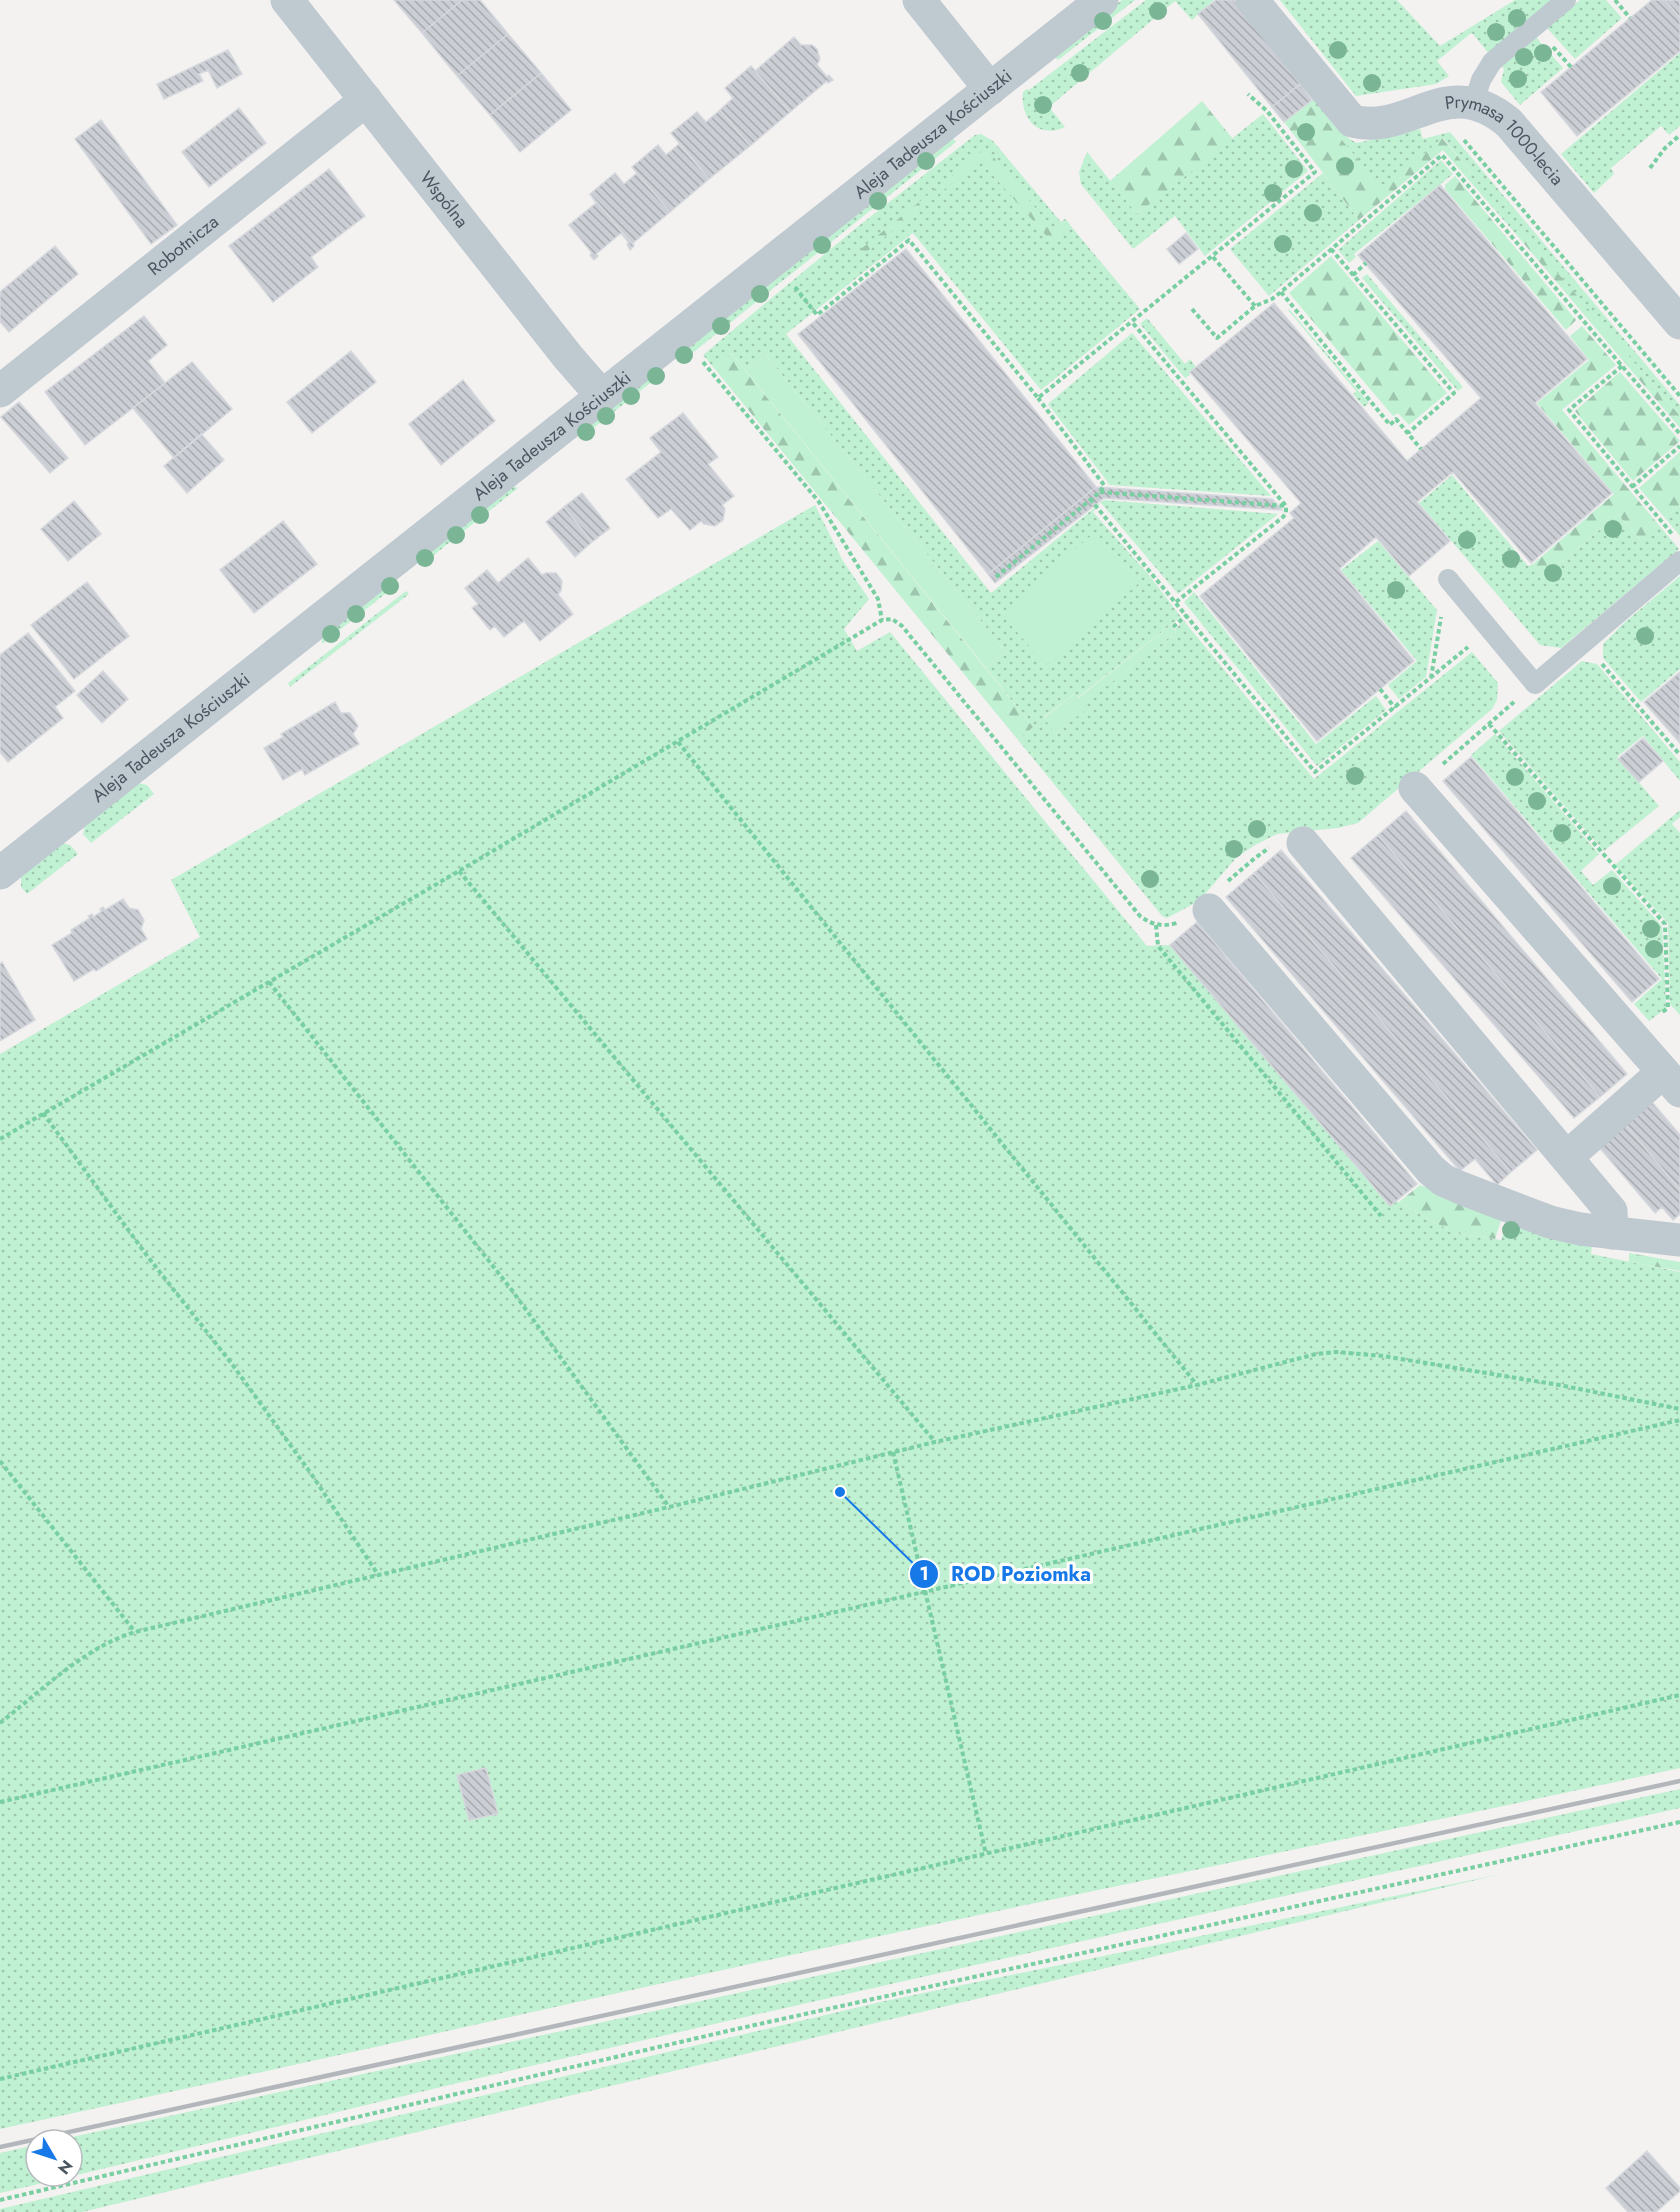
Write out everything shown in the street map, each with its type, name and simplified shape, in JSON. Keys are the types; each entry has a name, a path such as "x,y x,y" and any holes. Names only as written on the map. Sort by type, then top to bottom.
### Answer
{"street":[{"name":"Wspólna","path":"287,0 568,357 602,396"},
{"path":"918,0 990,89"},
{"name":"Aleja Tadeusza Kościuszki","path":"0,873 1102,0"},
{"name":"Prymasa 1000-lecia","path":"1252,0 1352,121 1374,124 1441,104 1474,102 1493,109 1509,123 1680,323"},
{"name":"Robotnicza","path":"0,391 366,100"},
{"path":"1415,788 1672,1081 1567,1157"},
{"path":"1304,843 1611,1210 1612,1233"},
{"path":"1207,907 1431,1170 1443,1180 1551,1222 1580,1229 1680,1240"}],"lane":[{"path":"1474,102 1481,80 1492,62 1566,0"},
{"path":"1448,579 1535,684 1680,561"}],"path":[{"path":"1615,0 1630,18"},
{"path":"1038,398 1315,172 1267,111 1248,94"},
{"path":"1441,104 1452,124 1680,396"},
{"path":"1650,168 1665,148 1680,135"},
{"path":"1192,309 1217,338 1255,306 1272,299 1281,292 1442,155 1680,434"},
{"path":"789,280 817,315 909,240 1104,482 1100,492 996,577"},
{"path":"1331,249 1454,393 1408,433"},
{"path":"1213,256 1255,306"},
{"path":"1353,275 1366,263"},
{"path":"1281,292 1390,424 1396,419 1421,449"},
{"path":"1132,322 1286,506 1286,513 1283,517 1176,602"},
{"path":"680,334 819,502 878,599 882,620"},
{"path":"1622,366 1569,410 1661,521"},
{"path":"1632,487 1680,446"},
{"path":"1100,492 1286,506"},
{"path":"1090,499 1315,772 1431,679 1489,629"},
{"path":"1431,679 1448,579"},
{"path":"1173,627 1187,615"},
{"path":"0,1139 459,871 882,620 892,619 902,626 1140,916 1155,925 1175,924 1207,907 1254,858 1267,849 1287,840 1304,843"},
{"path":"1584,643 1680,755"},
{"path":"1415,788 1535,684"},
{"path":"1380,689 1395,708"},
{"path":"1489,724 1665,924 1668,1008 1633,1037"},
{"path":"678,742 1197,1385"},
{"path":"459,871 935,1442"},
{"path":"1155,925 1158,946 1381,1216"},
{"path":"269,982 511,1289 669,1507"},
{"path":"43,1113 148,1257 232,1364 312,1475 379,1576"},
{"path":"0,1723 82,1659 118,1638 135,1632 379,1576 935,1442 1197,1385 1278,1363 1338,1352 1383,1356 1559,1385 1680,1409"},
{"path":"0,1802 1680,1420"},
{"path":"893,1452 986,1854"},
{"path":"0,1461 135,1632"},
{"path":"0,2079 1680,1695"},
{"path":"0,2200 744,2027 1680,1822"}],"green space":[{"path":"1122,0 1135,0 1058,60 1053,55"},
{"path":"1146,0 1214,0 1192,20 1175,1 1049,107 1065,127 1047,131 1033,124 1024,110 1023,92 1029,90"},
{"path":"1280,0 1397,0 1440,46 1515,0 1554,0 1490,55 1472,33 1470,34 1437,61 1449,76 1436,84 1356,96"},
{"path":"1580,0 1606,0 1622,18 1575,59 1547,28"},
{"path":"1534,35 1563,68 1520,105 1501,82 1504,69 1502,67"},
{"path":"1680,53 1680,126 1669,135 1661,126 1611,168 1614,174 1594,193 1561,154"},
{"path":"1313,99 1339,130 1357,143 1420,129 1423,139 1450,132 1680,405 1680,416 1520,230 1515,233 1466,177 1471,172 1443,138 1383,190 1310,102"},
{"path":"1202,101 1233,139 1137,214 1110,181"},
{"path":"1310,102 1383,189 1442,138 1471,172 1466,177 1443,150 1359,220 1284,122"},
{"path":"1263,114 1308,171 1205,256 1175,216 1133,249 1081,184 1079,172 1087,152 1137,214"},
{"path":"981,134 993,141 1061,222 1065,219 1140,309 1041,390 913,233 786,334 991,593 1104,500 1278,514 1178,594 1101,503 1093,512 1149,575 1181,617 1077,698 1074,694 1044,717 1055,733 1086,709 1083,704 1176,632 1175,629 1184,621 1314,779 1472,652 1498,683 1497,700 1492,709 1358,823 1338,828 1277,834 1236,858 1199,901 1167,918 1162,916 1018,740 1033,727 986,668 1006,652 766,355 746,371 732,354 714,368 703,355 856,228 975,135"},
{"path":"951,136 956,142 685,359 681,353"},
{"path":"986,148 1053,229 1065,219 1070,224 1051,241 980,161 860,257 856,253"},
{"path":"1441,160 1453,174 1354,254 1356,257 1349,263 1338,250"},
{"path":"1323,173 1359,220 1269,296 1230,249"},
{"path":"1455,176 1576,320 1566,330 1445,189 1445,185"},
{"path":"1520,229 1680,416 1680,428 1515,233"},
{"path":"1331,256 1447,393 1409,425 1398,413 1393,416 1289,293"},
{"path":"1367,274 1463,387 1458,391 1362,278"},
{"path":"1289,309 1369,403 1364,407 1353,394 1356,391"},
{"path":"1147,318 1185,364 1190,359 1196,367 1189,372 1190,375 1185,378 1140,324"},
{"path":"1582,326 1616,365 1562,410 1658,524 1640,540 1618,514 1544,577 1533,564 1614,494 1537,403 1589,360 1570,336"},
{"path":"1132,333 1271,496 1110,485 1048,404"},
{"path":"732,354 1033,727 1018,740 714,368"},
{"path":"766,355 1006,652 986,668 746,371"},
{"path":"660,368 664,372 586,434 583,432 579,435"},
{"path":"1620,372 1680,441 1633,481 1575,411"},
{"path":"1680,452 1680,505 1665,518 1639,488"},
{"path":"1452,475 1528,566 1533,564 1544,577 1618,514 1639,539 1658,524 1679,549 1561,648 1540,645 1419,503"},
{"path":"512,486 518,488 420,566 419,560"},
{"path":"815,505 843,561 869,599 844,629 857,651 890,632 1147,946 1170,945 1390,1206 1397,1201 1454,1233 1501,1240 1510,1217 1592,1246 1591,1254 1680,1272 1680,1768 911,1929 0,2129 0,1054 200,937 171,880"},
{"path":"1680,505 1680,536 1665,518"},
{"path":"1095,532 1139,583 1046,665 1001,614"},
{"path":"1378,541 1437,610 1426,677 1399,699 1388,685 1417,661 1341,570"},
{"path":"1680,576 1680,669 1641,702 1603,658 1603,644 1624,623"},
{"path":"394,580 399,583 322,644 322,637"},
{"path":"406,591 409,594 290,687 288,683"},
{"path":"1194,592 1316,744 1376,696 1386,710 1317,766 1184,602"},
{"path":"1171,625 1176,632 1084,704 1087,709 1055,733 1044,718 1074,694 1078,698"},
{"path":"1582,661 1597,664 1680,762 1680,781 1643,736 1617,757 1659,806 1604,851 1499,731"},
{"path":"1495,734 1599,854 1581,871 1593,885 1612,870 1662,926 1666,1008 1649,1021 1634,1004 1662,979 1471,755"},
{"path":"138,783 147,785 154,794 91,843 83,834 85,825"},
{"path":"1680,810 1680,817 1672,824 1680,833 1680,1015 1670,1004 1668,923 1615,865"},
{"path":"62,843 70,845 78,854 27,894 21,887 21,877"},
{"path":"1420,1185 1503,1215 1495,1239 1454,1233 1399,1202"},
{"path":"1629,1253 1680,1262 1680,1271 1629,1262"},
{"path":"1680,1789 1680,1808 652,2038 84,2173 84,2134"},
{"path":"1501,1874 82,2212 0,2212 0,2209 885,2001"},
{"path":"24,2148 24,2187 0,2193 0,2153"}],"building":[{"path":"394,0 462,0 422,33"},
{"path":"462,0 480,0 508,34 457,76 422,33"},
{"path":"1216,0 1234,0 1300,84 1272,107 1198,14"},
{"path":"1652,0 1665,0 1680,18 1680,51 1577,136 1541,92"},
{"path":"1665,0 1680,0 1680,18"},
{"path":"508,34 541,73 490,115 457,76"},
{"path":"794,37 801,45 812,45 817,49 820,59 817,65 827,77 829,75 833,80 828,83 827,81 790,112 755,71"},
{"path":"228,50 242,74 217,88 208,70 199,74 203,81 164,99 157,84"},
{"path":"751,66 790,112 750,146 720,110 733,98 725,88"},
{"path":"541,73 571,110 520,152 490,115"},
{"path":"1300,84 1312,100 1284,122 1272,107"},
{"path":"239,108 266,143 209,187 182,152"},
{"path":"720,110 750,146 709,179 671,133 697,112 706,122"},
{"path":"101,120 177,225 151,244 75,139"},
{"path":"679,144 709,179 670,212 632,167 658,145 666,155"},
{"path":"329,169 365,216 311,257 318,267 273,302 229,246"},
{"path":"615,173 624,184 637,173 670,212 633,243 634,246 590,194"},
{"path":"1440,185 1587,359 1535,403 1612,493 1531,563 1453,472 1417,502 1450,541 1409,576 1376,537 1339,569 1414,661 1317,741 1200,596 1294,518 1290,513 1301,503 1190,372 1274,303 1407,461 1481,398 1358,255"},
{"path":"590,194 634,246 630,250 627,244 629,243 621,233 596,254 598,256 594,260 590,255 592,253 569,225 596,203"},
{"path":"1186,233 1198,249 1179,264 1167,249"},
{"path":"55,246 78,274 9,332 0,322 0,292"},
{"path":"906,249 1096,487 988,574 798,334"},
{"path":"144,316 167,345 148,361 165,383 85,445 45,392"},
{"path":"351,351 376,382 312,433 287,402"},
{"path":"192,362 232,409 174,458 133,408"},
{"path":"463,380 495,421 441,465 409,424"},
{"path":"19,402 68,458 50,473 1,417"},
{"path":"683,413 718,457 708,464 734,496 722,505 725,509 723,520 715,526 704,524 701,521 690,530 671,509 658,518 626,479 661,452 650,438"},
{"path":"201,434 224,460 187,493 164,466"},
{"path":"1096,487 1272,499 1282,510 1104,498 995,583 988,574"},
{"path":"582,493 610,528 592,542 564,507"},
{"path":"74,501 101,534 68,561 41,529"},
{"path":"564,507 592,542 575,557 546,522"},
{"path":"283,521 317,564 254,613 220,570"},
{"path":"528,558 542,575 556,573 562,581 561,591 558,594 573,614 540,641 524,621 504,637 495,626 490,630 472,608 478,604 465,588 487,570 498,583"},
{"path":"87,582 129,636 74,679 31,625"},
{"path":"28,633 75,691 55,707 63,718 8,762 0,752 0,655"},
{"path":"103,671 128,699 102,723 77,695"},
{"path":"1680,672 1680,743 1644,702"},
{"path":"335,702 341,713 350,713 358,726 353,734 359,744 305,775 302,769 283,780 264,748 283,737 281,734"},
{"path":"1643,738 1663,761 1639,782 1618,759"},
{"path":"1471,757 1659,979 1632,1002 1443,781"},
{"path":"1406,811 1627,1074 1600,1097 1378,835"},
{"path":"1378,835 1600,1097 1574,1118 1351,858"},
{"path":"1281,850 1537,1150 1511,1172 1254,873"},
{"path":"1254,873 1511,1172 1497,1185 1475,1159 1460,1171 1226,897"},
{"path":"123,899 129,908 138,910 144,920 141,929 147,939 96,971 94,969 74,981 52,945 72,933 71,930 90,918 88,916 92,914 93,917 102,911 100,909 103,907 105,910"},
{"path":"1197,922 1417,1184 1390,1206 1170,945"},
{"path":"2,962 35,1020 0,1041 0,964"},
{"path":"1652,1102 1680,1135 1680,1190 1625,1124"},
{"path":"1625,1124 1680,1190 1680,1214 1673,1220 1662,1207 1655,1213 1599,1147"},
{"path":"486,1768 498,1814 469,1820 457,1775"},
{"path":"1647,2151 1680,2188 1680,2191 1656,2212 1628,2212 1606,2188"}],"railway":[{"path":"0,2147 1680,1781"}],"place":[{"name":"ROD Poziomka","path":"840,1492"}]}
